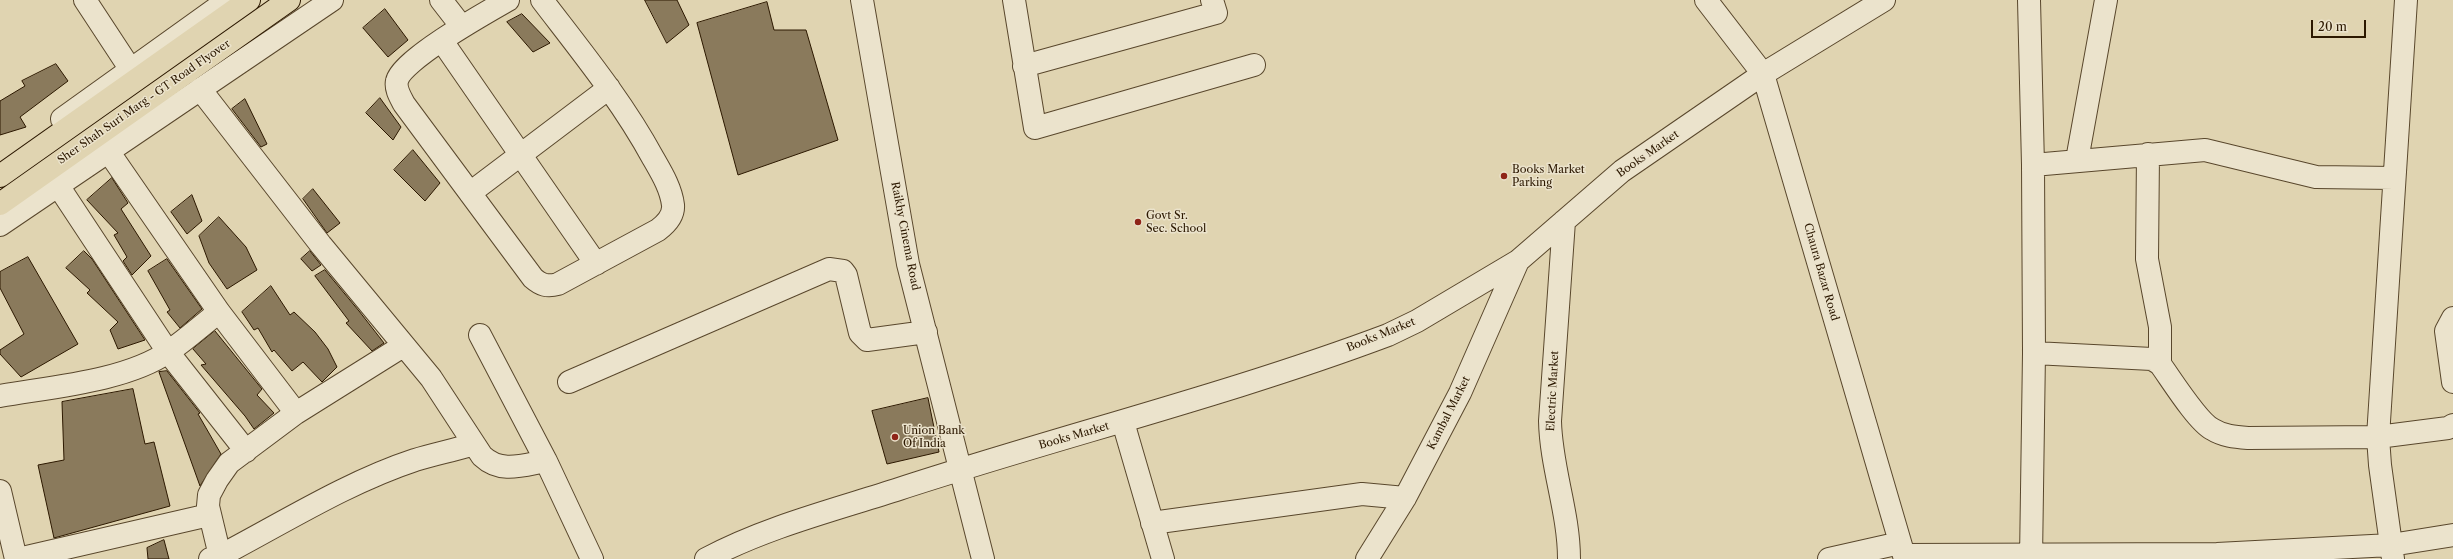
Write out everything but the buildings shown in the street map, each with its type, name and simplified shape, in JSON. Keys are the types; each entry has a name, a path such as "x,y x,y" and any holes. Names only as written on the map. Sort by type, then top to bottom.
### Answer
{"main road":[{"name":"Sher Shah Suri Marg - GT Road Flyover","path":"0,176 249,0"},
{"name":"Sher Shah Suri Marg - GT Road Flyover","path":"0,204 289,0"}],"street":[{"path":"85,0 131,70"},
{"path":"0,165 228,0"},
{"path":"0,225 57,184 332,0"},
{"path":"441,0 462,27"},
{"path":"508,0 462,27 407,65 397,81 398,92 404,104 533,278 540,284 550,286 558,284 596,264 666,224 673,206 666,183 631,119 542,0"},
{"name":"Raikhy Cinema Road","path":"862,0 908,264 962,468 983,559"},
{"path":"1014,0 1024,66 1036,128 1254,65"},
{"path":"1024,66 1216,13 1212,0"},
{"name":"Chaura Bazar Road","path":"1706,0 1763,74 1903,552"},
{"name":"Books Market","path":"706,559 753,536 962,468 1123,422 1388,335 1417,321 1518,261 1622,171 1763,74 1884,0"},
{"path":"2029,0 2033,165 2034,353 2031,556"},
{"path":"2078,160 2106,0"},
{"path":"2392,552 2380,465 2378,437 2406,0"},
{"path":"442,41 522,154 596,264"},
{"path":"470,193 609,88"},
{"path":"200,89 403,346 432,378 474,444 489,463 506,468 546,461"},
{"path":"2033,165 2205,150 2316,177 2394,178"},
{"path":"108,151 219,312 296,413"},
{"path":"2148,154 2148,259 2160,327 2160,364"},
{"path":"57,184 168,352 246,450"},
{"name":"Electric Market","path":"1564,221 1550,421 1550,440 1566,525 1569,559"},
{"name":"Kambal Market","path":"1367,559 1405,498 1460,393 1518,261"},
{"path":"569,382 829,269 843,271 846,275 860,333 867,340 926,332"},
{"path":"0,396 91,380 142,365 168,352 219,312"},
{"path":"2453,318 2446,331 2453,382"},
{"path":"480,335 546,461 592,559"},
{"path":"403,346 296,413 229,463 209,495 209,515 215,557 384,473 415,460 474,444"},
{"path":"2034,353 2140,357 2152,359 2160,364 2202,420 2211,429 2227,436 2248,438 2378,437 2448,428 2453,425"},
{"path":"1123,422 1163,559"},
{"path":"0,491 3,525 13,556 209,515"},
{"path":"1152,523 1362,494 1405,498"},
{"path":"1829,559 1903,552 2031,556 2392,552 2453,535"}],"place":[{"name":"Books Market Parking","path":"1504,176"},
{"name":"Govt Sr. Sec. School","path":"1138,222"},
{"name":"Union Bank Of India","path":"895,437"}]}
